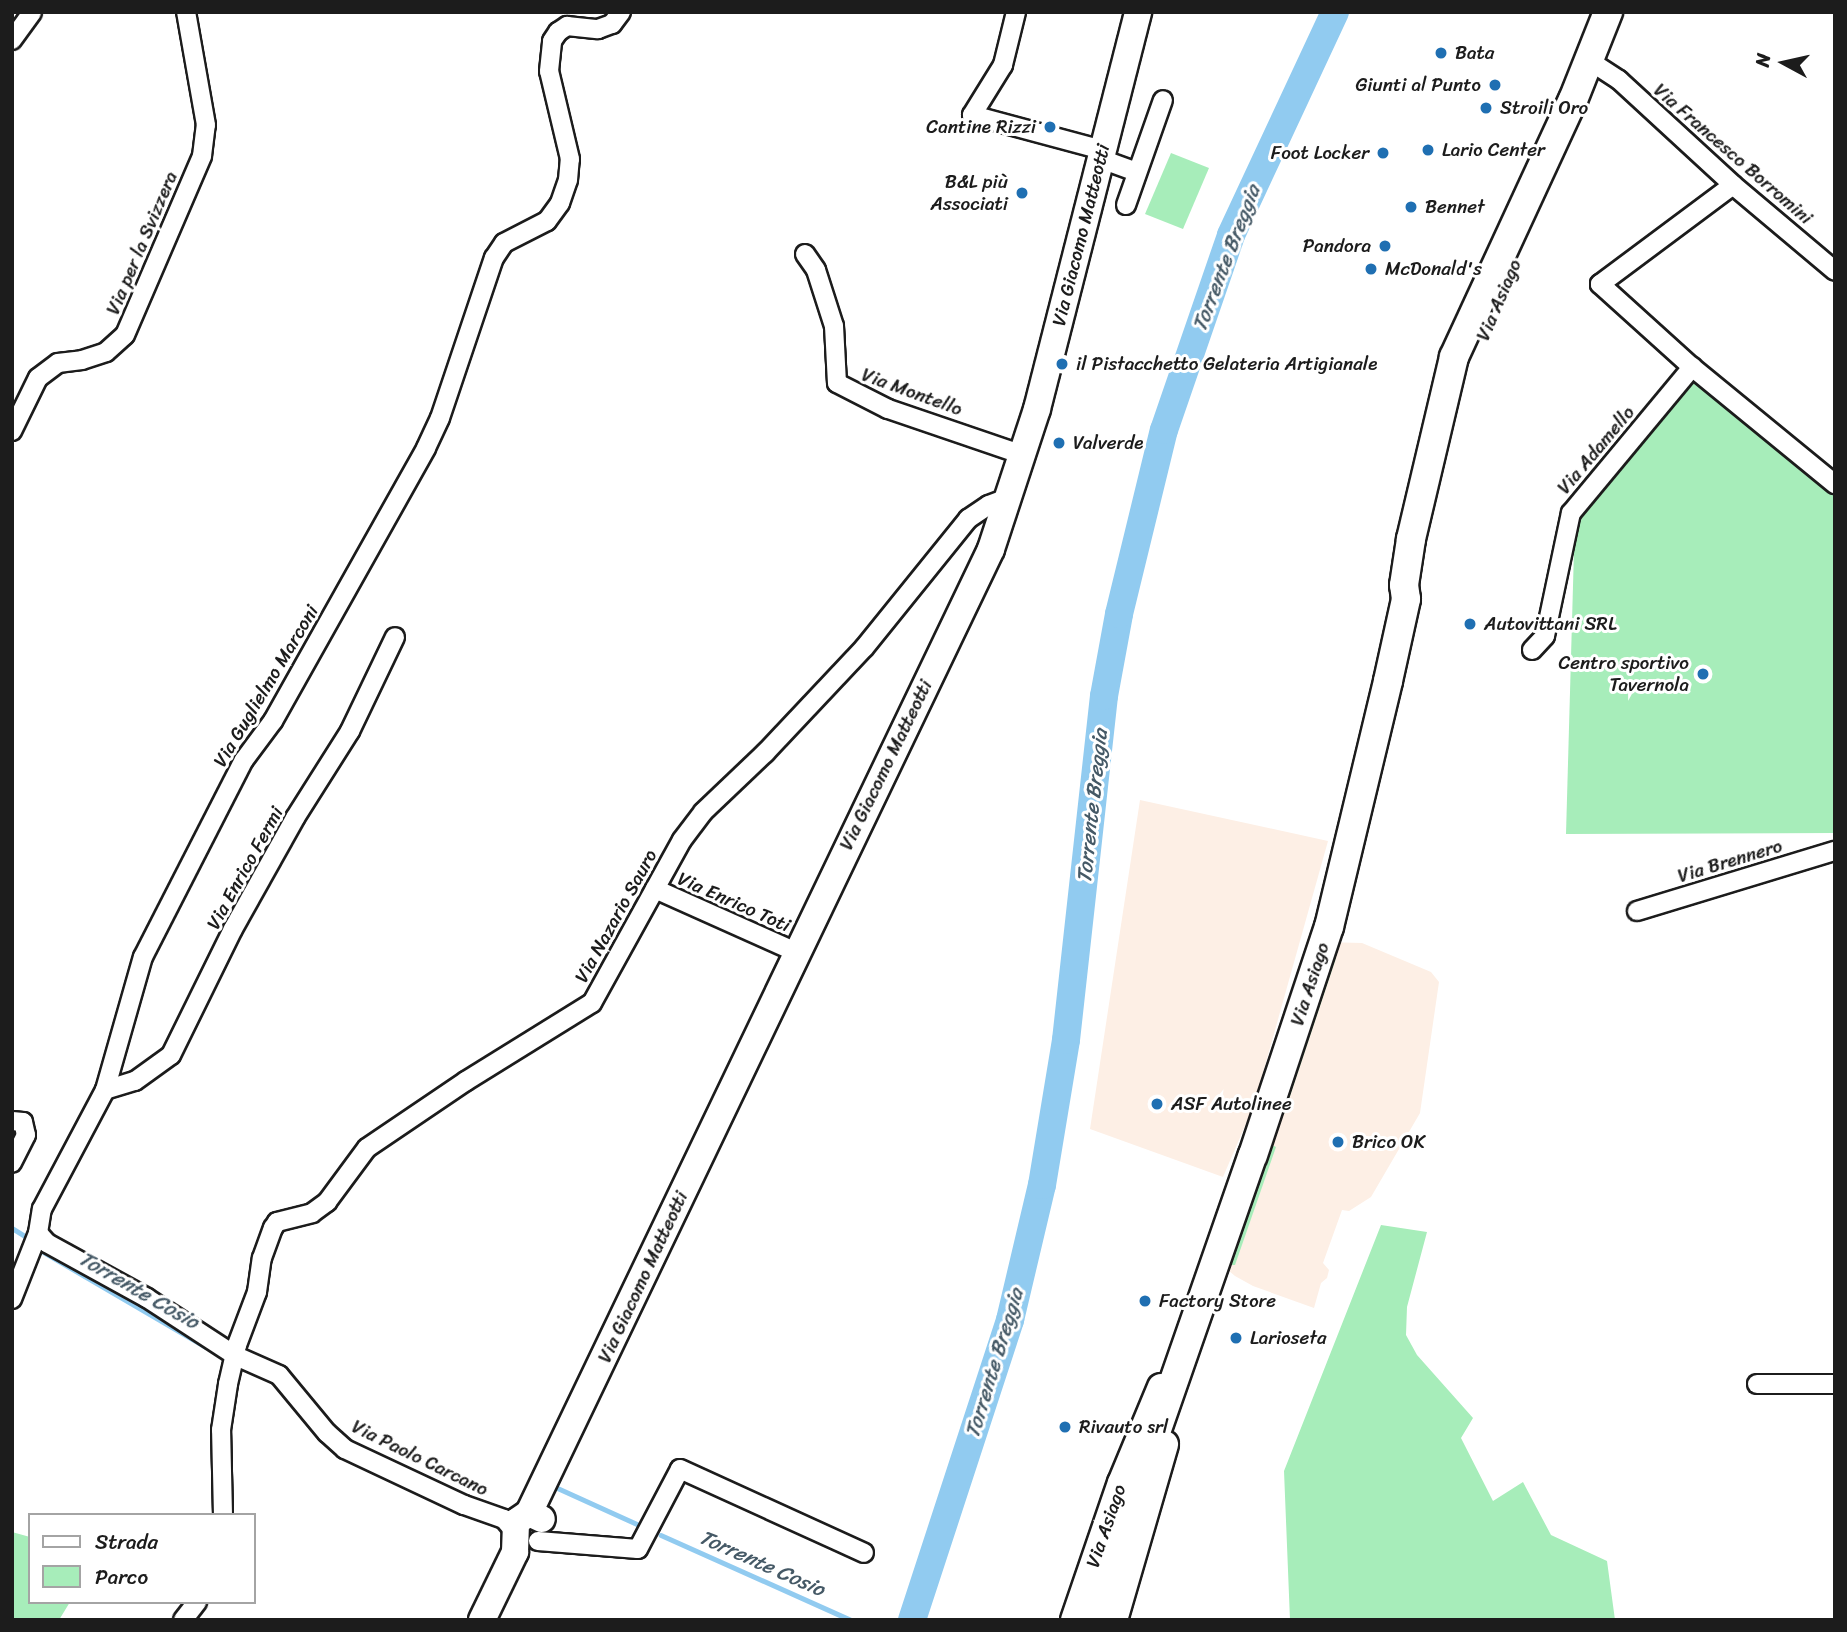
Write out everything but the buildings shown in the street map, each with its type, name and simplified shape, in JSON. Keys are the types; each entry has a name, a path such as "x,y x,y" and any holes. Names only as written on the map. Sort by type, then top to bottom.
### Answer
{"main road":[{"name":"Via Asiago","path":"1598,60 1608,12"},
{"name":"Via Asiago","path":"1180,1360 1253,1155 1326,934 1406,599 1413,587 1471,369 1598,60 1624,12"},
{"path":"1096,1620 1121,1533 1180,1360"}],"street":[{"path":"12,40 33,12"},
{"name":"Via per la Svizzera","path":"12,431 38,378 58,363 82,360 106,352 125,335 202,156 206,125 186,12"},
{"name":"Via Guglielmo Marconi","path":"12,1299 38,1233 42,1209 105,1090 143,957 244,760 273,721 426,448 440,418 494,258 505,243 547,221 560,203 568,180 570,159 549,71 552,41 566,26 598,29 612,24 621,12"},
{"path":"1016,12 1003,65 972,115 1102,154 1137,172"},
{"name":"Via Giacomo Matteotti","path":"526,1532 544,1485 796,952 991,549 1023,455 1138,12"},
{"name":"Via Francesco Borromini","path":"1598,60 1733,185 1835,271"},
{"path":"1126,205 1163,100"},
{"path":"1733,185 1600,284 1692,367 1835,484"},
{"name":"Via Montello","path":"805,254 816,271 834,326 837,383 861,398 898,413 1023,455"},
{"name":"Via Adamello","path":"1532,650 1545,636 1572,513 1692,367"},
{"name":"Via Nazario Sauro","path":"236,1356 257,1292 262,1258 277,1222 312,1213 327,1202 367,1148 466,1081 592,1003 682,840 703,813 765,753 864,648 968,519 989,505 1010,497"},
{"name":"Via Enrico Fermi","path":"105,1090 135,1081 171,1055 233,929 295,818 350,731 395,636"},
{"name":"Via Brennero","path":"1637,911 1835,852"},
{"name":"Via Enrico Toti","path":"655,889 796,952"},
{"path":"12,1121 23,1122 26,1135 12,1163"},
{"path":"38,1233 47,1243 147,1298 236,1356 221,1430 223,1513"},
{"name":"Via Paolo Carcano","path":"236,1356 284,1379 327,1433 345,1449 493,1517 510,1511 526,1532 638,1549 680,1469 863,1553"},
{"name":"Via Asiago","path":"1074,1620 1121,1483 1156,1394 1180,1360"},
{"name":"Via Asiago","path":"1114,1620 1177,1399 1180,1360"},
{"path":"1757,1384 1835,1384"},
{"path":"482,1620 526,1532"},
{"path":"183,1620 195,1604"}],"shaded area":[{"path":"1140,800 1328,841 1254,1105 1223,1177 1090,1129"},
{"path":"1324,942 1362,943 1431,972 1439,982 1420,1113 1371,1197 1349,1211 1342,1210 1323,1263 1329,1270 1327,1278 1321,1283 1314,1308 1253,1286 1235,1276 1216,1260"}],"green space":[{"path":"1171,153 1209,168 1183,229 1145,214"},
{"name":"Centro sportivo Tavernola","path":"1695,370 1835,495 1835,833 1566,834 1575,515"},
{"path":"1333,956 1336,958 1284,1114 1280,1112"},
{"path":"1270,1144 1276,1147 1235,1265 1228,1265"},
{"path":"1381,1225 1427,1232 1407,1307 1406,1335 1417,1355 1473,1418 1461,1438 1493,1501 1523,1482 1551,1535 1607,1561 1615,1620 1290,1620 1284,1471"},
{"path":"12,1532 28,1536 28,1604 69,1604 59,1620 12,1620"}],"waterway":[{"name":"Torrente Breggia","path":"912,1620 1010,1320 1042,1185 1066,1040 1104,696 1119,614 1164,430 1231,235 1335,12"},
{"name":"Torrente Cosio","path":"12,1228 25,1236"},
{"name":"Torrente Cosio","path":"40,1250 206,1347"},
{"name":"Torrente Cosio","path":"551,1485 637,1524"},
{"name":"Torrente Cosio","path":"661,1535 851,1620"}],"place":[{"name":"Bata","path":"1441,53"},
{"name":"Giunti al Punto","path":"1495,85"},
{"name":"Stroili Oro","path":"1486,108"},
{"name":"Cantine Rizzi","path":"1050,127"},
{"name":"Lario Center","path":"1428,150"},
{"name":"Foot Locker","path":"1383,153"},
{"name":"B&L più Associati","path":"1022,193"},
{"name":"Bennet","path":"1411,207"},
{"name":"Pandora","path":"1385,246"},
{"name":"McDonald's","path":"1371,269"},
{"name":"il Pistacchetto Gelateria Artigianale","path":"1062,364"},
{"name":"Valverde","path":"1059,443"},
{"name":"Autovittani SRL","path":"1470,624"},
{"name":"Centro sportivo Tavernola","path":"1703,674"},
{"name":"ASF Autolinee","path":"1157,1104"},
{"name":"Brico OK","path":"1338,1142"},
{"name":"Factory Store","path":"1145,1301"},
{"name":"Larioseta","path":"1236,1338"},
{"name":"Rivauto srl","path":"1065,1427"}]}
